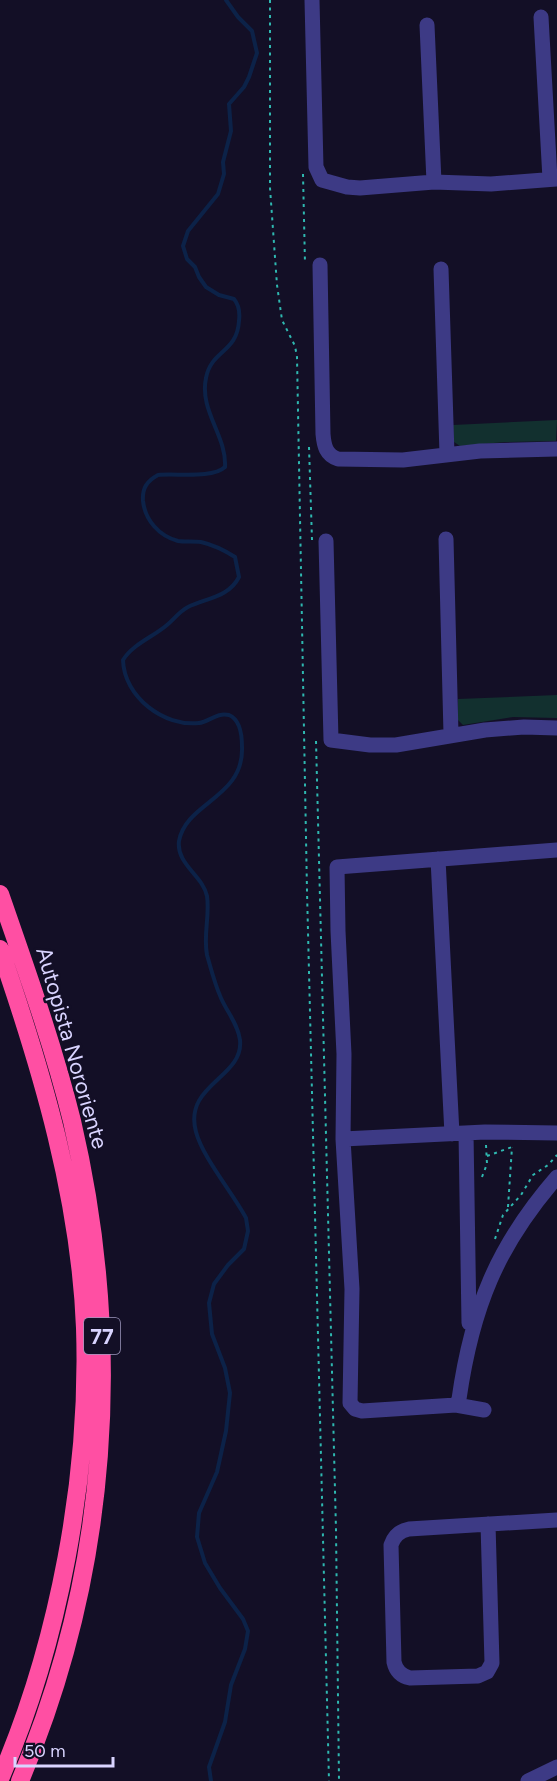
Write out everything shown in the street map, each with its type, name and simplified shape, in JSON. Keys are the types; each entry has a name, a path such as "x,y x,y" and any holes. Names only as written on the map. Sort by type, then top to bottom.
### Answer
{"highway":[{"name":"Autopista Nororiente","path":"0,894 39,1009 72,1123 88,1207 102,1330 100,1449 86,1557 61,1663 20,1781"},
{"name":"Autopista Nororiente","path":"0,949 38,1064 52,1118 75,1236 82,1295 85,1351 81,1456 63,1572 37,1676 18,1735 0,1779"}],"street":[{"path":"312,0 316,167 319,176 326,182 360,188 434,182 491,184 554,179 541,16"},
{"path":"427,25 434,182"},
{"path":"320,265 323,434 327,453 338,459 403,460 480,451 557,449"},
{"path":"441,269 447,454"},
{"path":"446,539 451,735"},
{"path":"326,540 331,740 384,745 505,728 557,728"},
{"path":"484,1410 456,1406 362,1411 355,1409 350,1403 352,1289 343,1139 344,1054 337,867 557,850"},
{"path":"438,859 469,1283 468,1344"},
{"path":"343,1139 459,1133 557,1133"},
{"path":"456,1406 468,1344 484,1292 525,1216 557,1177"},
{"path":"469,1283 474,1290 484,1292"},
{"path":"488,1524 492,1662 489,1670 478,1676 410,1678 402,1675 396,1670 394,1662 392,1541 399,1533 409,1529 488,1524 557,1520"},
{"path":"528,1781 557,1767"}],"path":[{"path":"270,0 270,188 282,320 295,346 297,357 306,891 329,1781"},
{"path":"303,167 306,274"},
{"path":"309,441 312,549"},
{"path":"316,737 336,1530 339,1781"},
{"path":"487,1156 520,1146"},
{"path":"508,1209 512,1147"},
{"path":"493,1246 503,1215 521,1195 533,1175 548,1165 557,1155"}],"green space":[{"path":"557,420 556,441 460,446 454,442 453,425"},
{"path":"557,695 557,718 513,717 463,725 458,720 458,699"}],"waterway":[{"path":"211,1781 209,1767 225,1722 231,1685 245,1649 248,1631 243,1619 205,1563 197,1537 199,1513 217,1472 226,1431 230,1393 225,1368 212,1334 209,1303 214,1284 244,1249 248,1231 246,1218 211,1164 196,1132 194,1116 198,1103 205,1092 233,1064 239,1053 240,1040 235,1023 219,993 207,955 208,911 205,889 185,863 179,849 179,841 192,817 225,789 234,778 240,764 242,738 238,724 229,715 221,715 199,723 186,723 160,715 148,707 130,686 123,660 132,649 162,629 185,609 223,593 235,584 239,577 235,557 227,552 201,542 171,539 159,531 150,521 143,501 146,485 158,475 212,473 225,467 222,445 206,401 206,378 213,362 234,339 239,309 234,299 219,295 206,287 195,267 187,259 183,246 188,231 218,194 224,174 223,162 231,131 229,104 244,87 257,53 252,31 226,0"}]}
